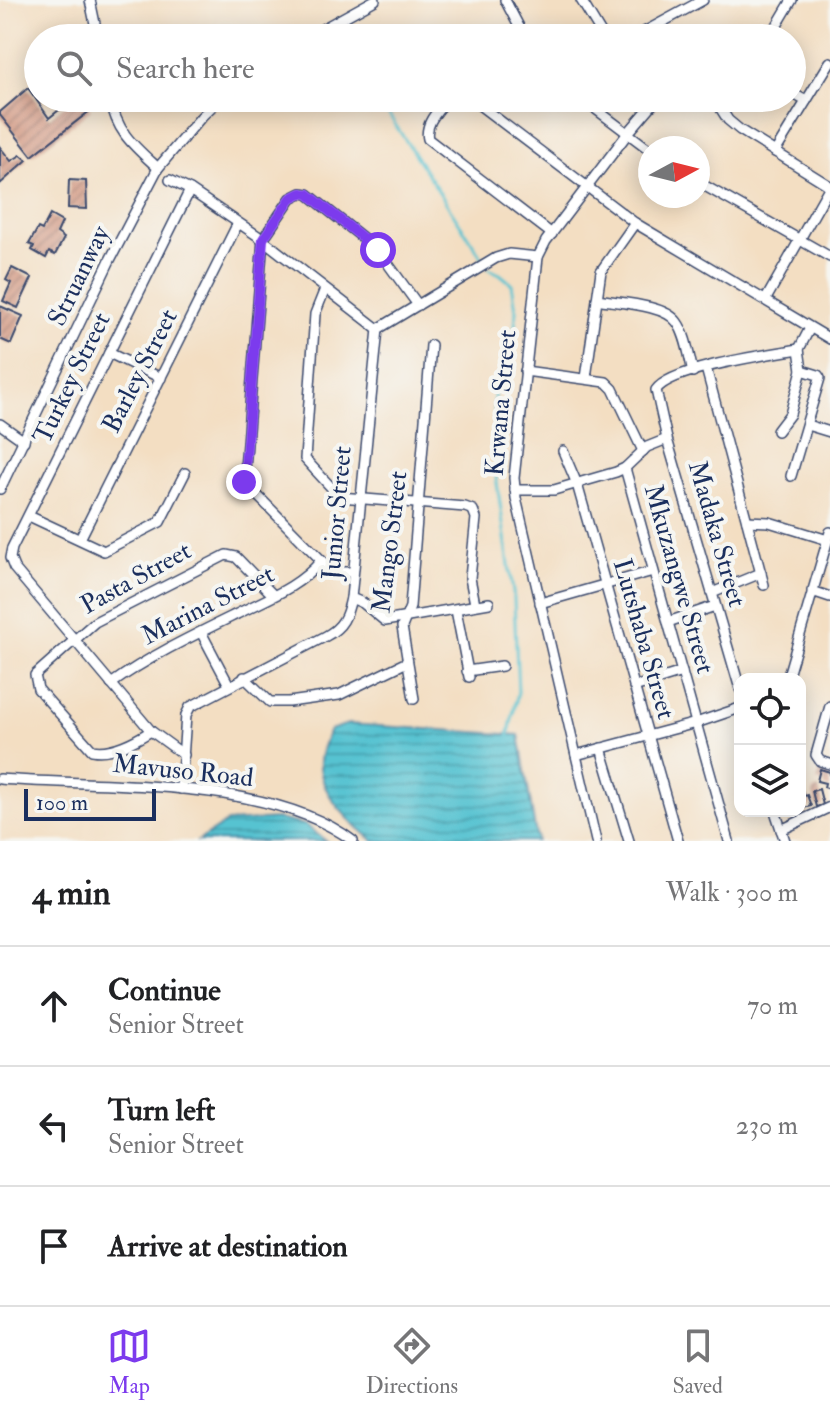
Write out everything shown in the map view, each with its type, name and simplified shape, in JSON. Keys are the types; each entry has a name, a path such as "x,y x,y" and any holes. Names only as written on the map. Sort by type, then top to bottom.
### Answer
{"street":[{"path":"90,0 95,24"},
{"path":"331,24 375,0"},
{"path":"505,0 518,24"},
{"path":"581,0 596,24"},
{"path":"659,24 703,0"},
{"path":"778,24 792,0"},
{"path":"806,101 830,62"},
{"path":"113,112 122,133 158,168"},
{"name":"Struanway","path":"0,489 110,260 158,168 206,112"},
{"path":"437,112 426,129 428,139 552,234"},
{"path":"488,112 635,223 830,339"},
{"path":"600,112 638,141"},
{"name":"Krwana Street","path":"596,841 515,490 538,257 552,234 646,112"},
{"path":"723,112 728,120 830,186 766,299"},
{"path":"775,152 799,112"},
{"path":"170,180 263,239 378,329 496,258 509,254 538,257"},
{"path":"710,189 830,257"},
{"name":"Turkey Street","path":"184,755 151,731 16,571 10,558 190,190"},
{"path":"353,572 333,570 321,561 244,482 263,239 291,198 298,193 308,194 378,250 418,305"},
{"name":"Barley Street","path":"80,539 238,223"},
{"path":"586,378 604,265 635,223"},
{"path":"325,289 315,314 305,459 337,494 359,499 470,508 476,518 470,578 475,604"},
{"path":"597,299 661,310 675,319 681,329 693,372 799,349"},
{"path":"777,431 788,418 802,370 799,349 810,328"},
{"name":"Junior Street","path":"181,789 186,715 190,707 338,629 347,616 378,329"},
{"name":"Mango Street","path":"414,699 402,627 410,607 431,345"},
{"path":"109,353 161,378"},
{"path":"706,368 764,585"},
{"path":"791,476 820,378 802,370"},
{"path":"525,371 610,384 643,451"},
{"name":"Madaka Street","path":"693,372 665,380 656,390 667,439 735,673"},
{"path":"0,424 24,441"},
{"path":"807,425 830,432"},
{"path":"515,490 544,491 625,468 643,451 667,439"},
{"name":"Lutshaba Street","path":"563,451 577,484 678,841"},
{"name":"Mkuzangwe Street","path":"625,468 729,841"},
{"path":"29,516 104,551 157,525 185,473"},
{"path":"747,521 769,522 829,536 789,673"},
{"name":"Pasta Street","path":"151,731 137,740 105,751 92,750 35,683 38,670 95,622 226,555 236,557 273,595"},
{"name":"Marina Street","path":"111,684 201,632 300,583 321,561"},
{"path":"540,603 653,571"},
{"path":"712,593 761,573"},
{"path":"812,591 830,597"},
{"path":"351,598 363,603 385,621 489,603"},
{"path":"668,622 715,606"},
{"path":"456,610 468,674 502,666"},
{"path":"201,632 229,685"},
{"path":"244,677 270,702 289,702 339,695 407,662"},
{"path":"634,687 682,672"},
{"path":"830,706 816,755 820,761 830,764"},
{"path":"576,755 734,710"},
{"path":"601,748 629,841"},
{"name":"Mavuso Road","path":"0,779 181,789 287,807 316,819 353,841"},
{"path":"781,830 830,807"},
{"path":"777,817 785,841"}],"water":[{"path":"348,724 519,735 537,841 374,841 339,808 322,777 320,757 330,730"},
{"path":"278,819 305,825 326,841 198,841 227,822"}],"building":[{"path":"24,91 24,112 45,112 49,118 56,112 88,112 32,156 0,112"},
{"path":"0,147 11,161 21,155 27,160 0,184"},
{"path":"69,180 86,181 87,209 68,208"},
{"path":"50,215 62,222 57,233 64,238 55,255 49,252 46,258 32,250 34,246 29,244"},
{"path":"12,268 32,278 18,308 3,301 11,283 6,280"},
{"path":"0,306 23,316 11,344 0,339"},
{"path":"820,769 830,772 830,789 824,787 825,783 817,781"},
{"path":"819,789 823,805 816,807 812,791"}],"waterway":[{"path":"387,112 482,258"},
{"path":"489,269 512,284 516,310 514,344 505,369 494,385 496,476 514,599 518,692 508,737"}],"route":[{"path":"244,482 263,239 291,198 301,193 308,194 378,250"}]}
